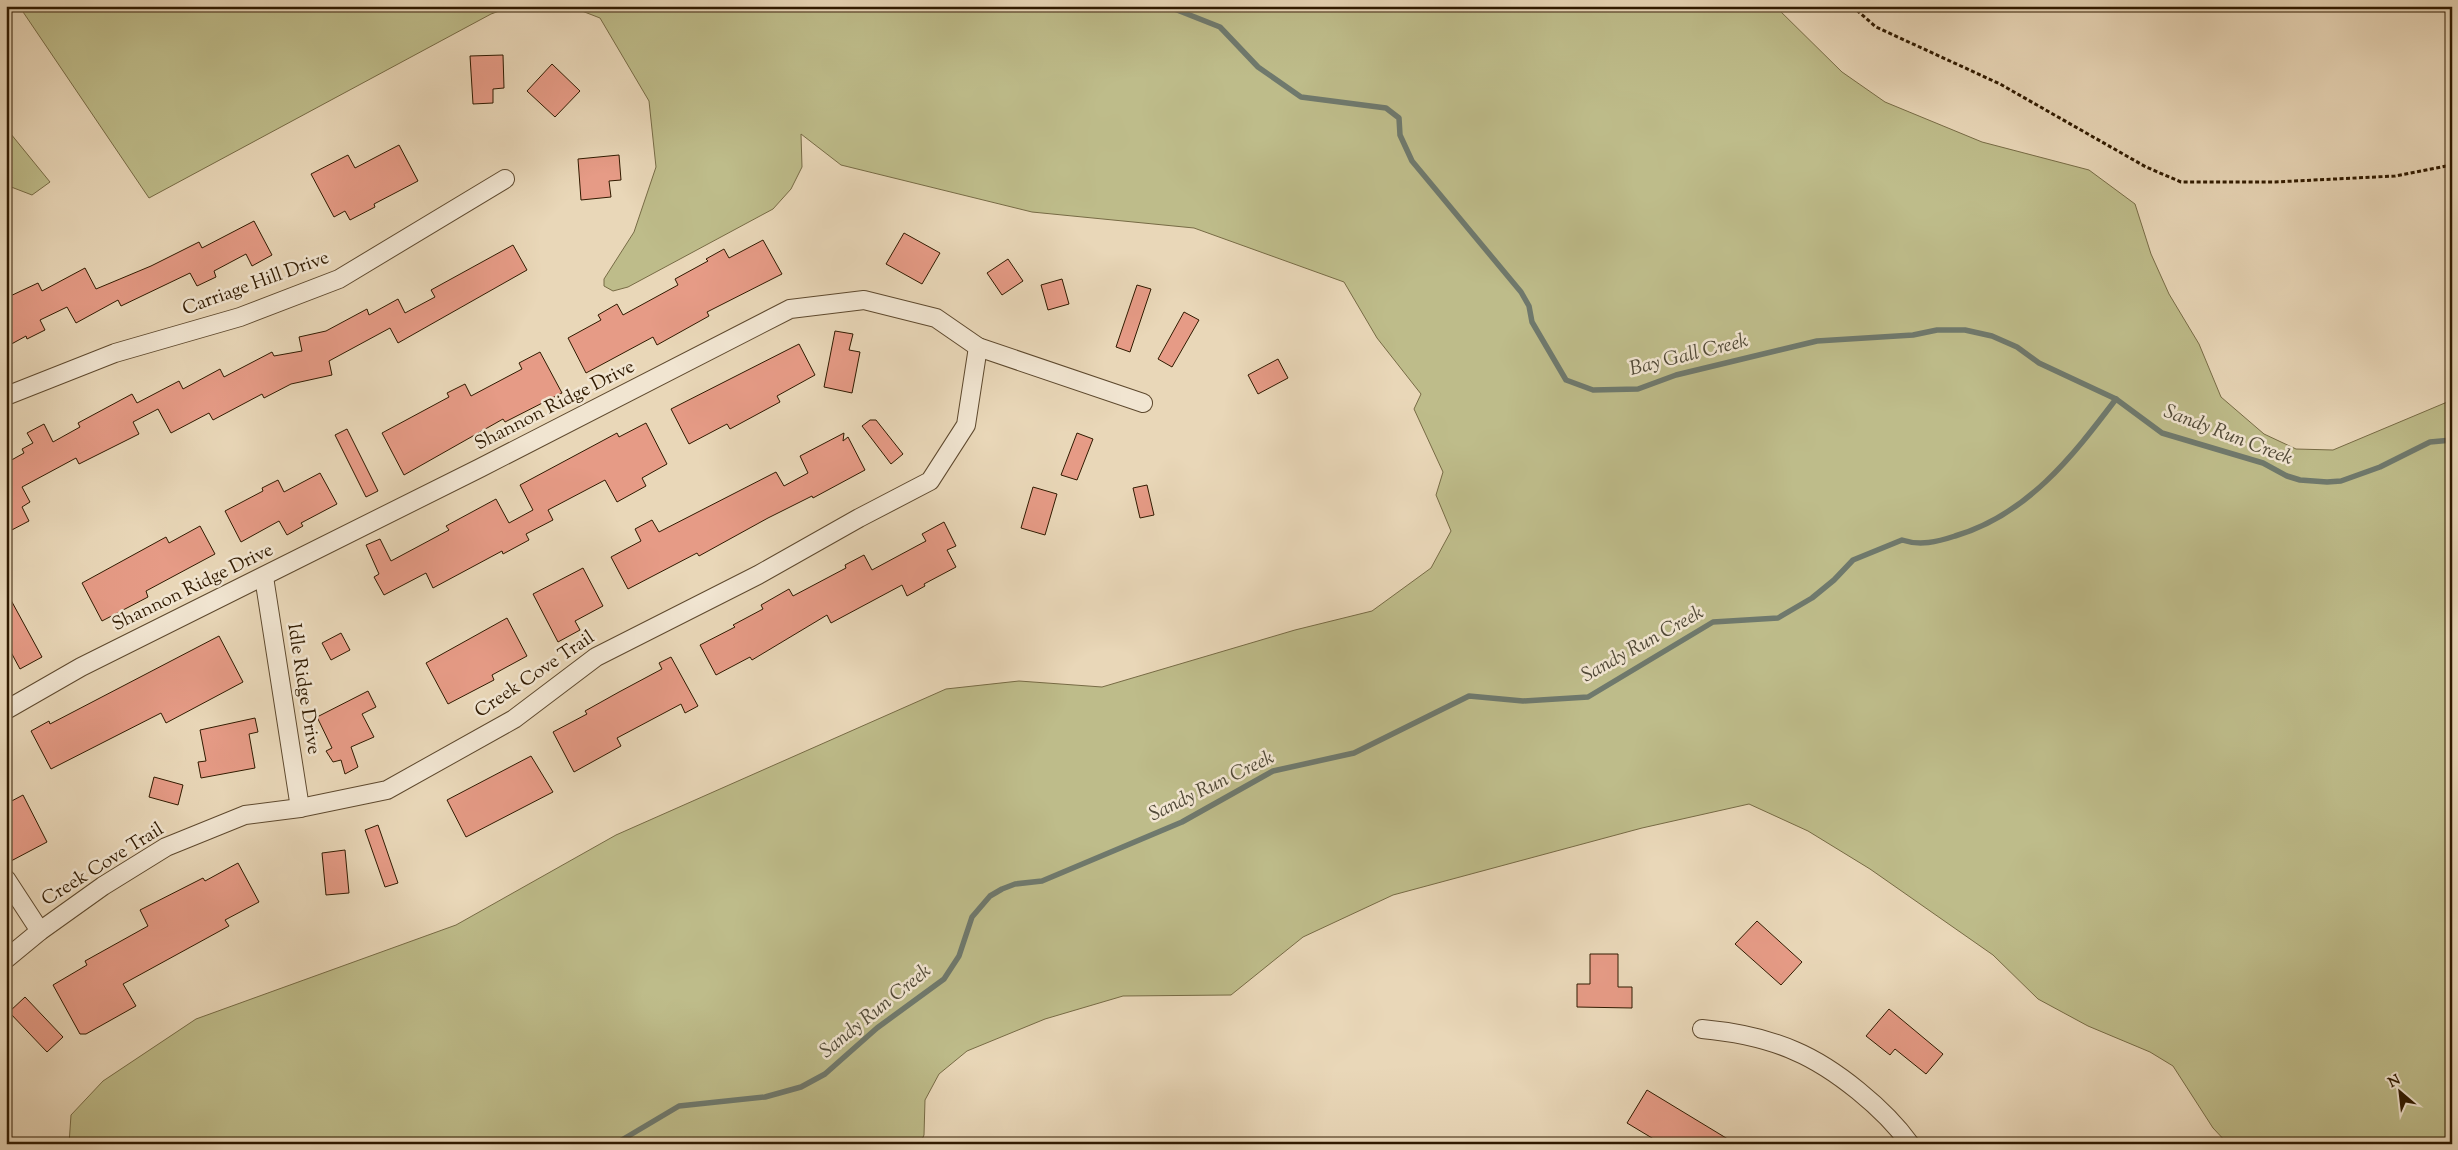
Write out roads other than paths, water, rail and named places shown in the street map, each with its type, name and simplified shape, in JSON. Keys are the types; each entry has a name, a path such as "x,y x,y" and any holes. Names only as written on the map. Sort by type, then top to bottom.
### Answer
{"street":[{"name":"Carriage Hill Drive","path":"6,396 115,353 240,317 339,279 505,179"},
{"name":"Shannon Ridge Drive","path":"6,710 81,667 264,577 790,309 864,300 936,318 978,347 1143,403"},
{"name":"Creek Cove Trail","path":"6,959 40,930 103,886 166,847 245,815 300,808 388,790 514,719 596,657 758,575 859,518 930,481 966,425 978,347"},
{"name":"Idle Ridge Drive","path":"264,577 300,808"},
{"path":"6,880 40,930"},
{"path":"1702,1029 1740,1033 1796,1051 1860,1093 1910,1144"}],"waterway":[{"name":"Bay Gall Creek","path":"1167,6 1220,27 1258,67 1301,97 1386,108 1399,118 1400,135 1412,161 1521,292 1529,306 1532,322 1566,380 1593,390 1638,389 1676,375 1817,341 1913,335 1937,330 1965,330 1992,336 2017,347 2039,363 2116,399 2162,433 2263,463 2287,476 2300,480 2341,481 2380,467 2430,442 2452,440"},
{"name":"Sandy Run Creek","path":"615,1144 679,1106 765,1097 801,1087 825,1074 877,1028 944,979 959,956 972,917 990,896 1002,889 1015,884 1042,881 1182,822 1273,771 1354,753 1469,696 1523,701 1588,697 1713,622 1778,618 1812,598 1834,580 1853,560 1902,540 1922,543 1948,538 1981,526 2004,514 2026,499 2065,462 2116,399"}]}
